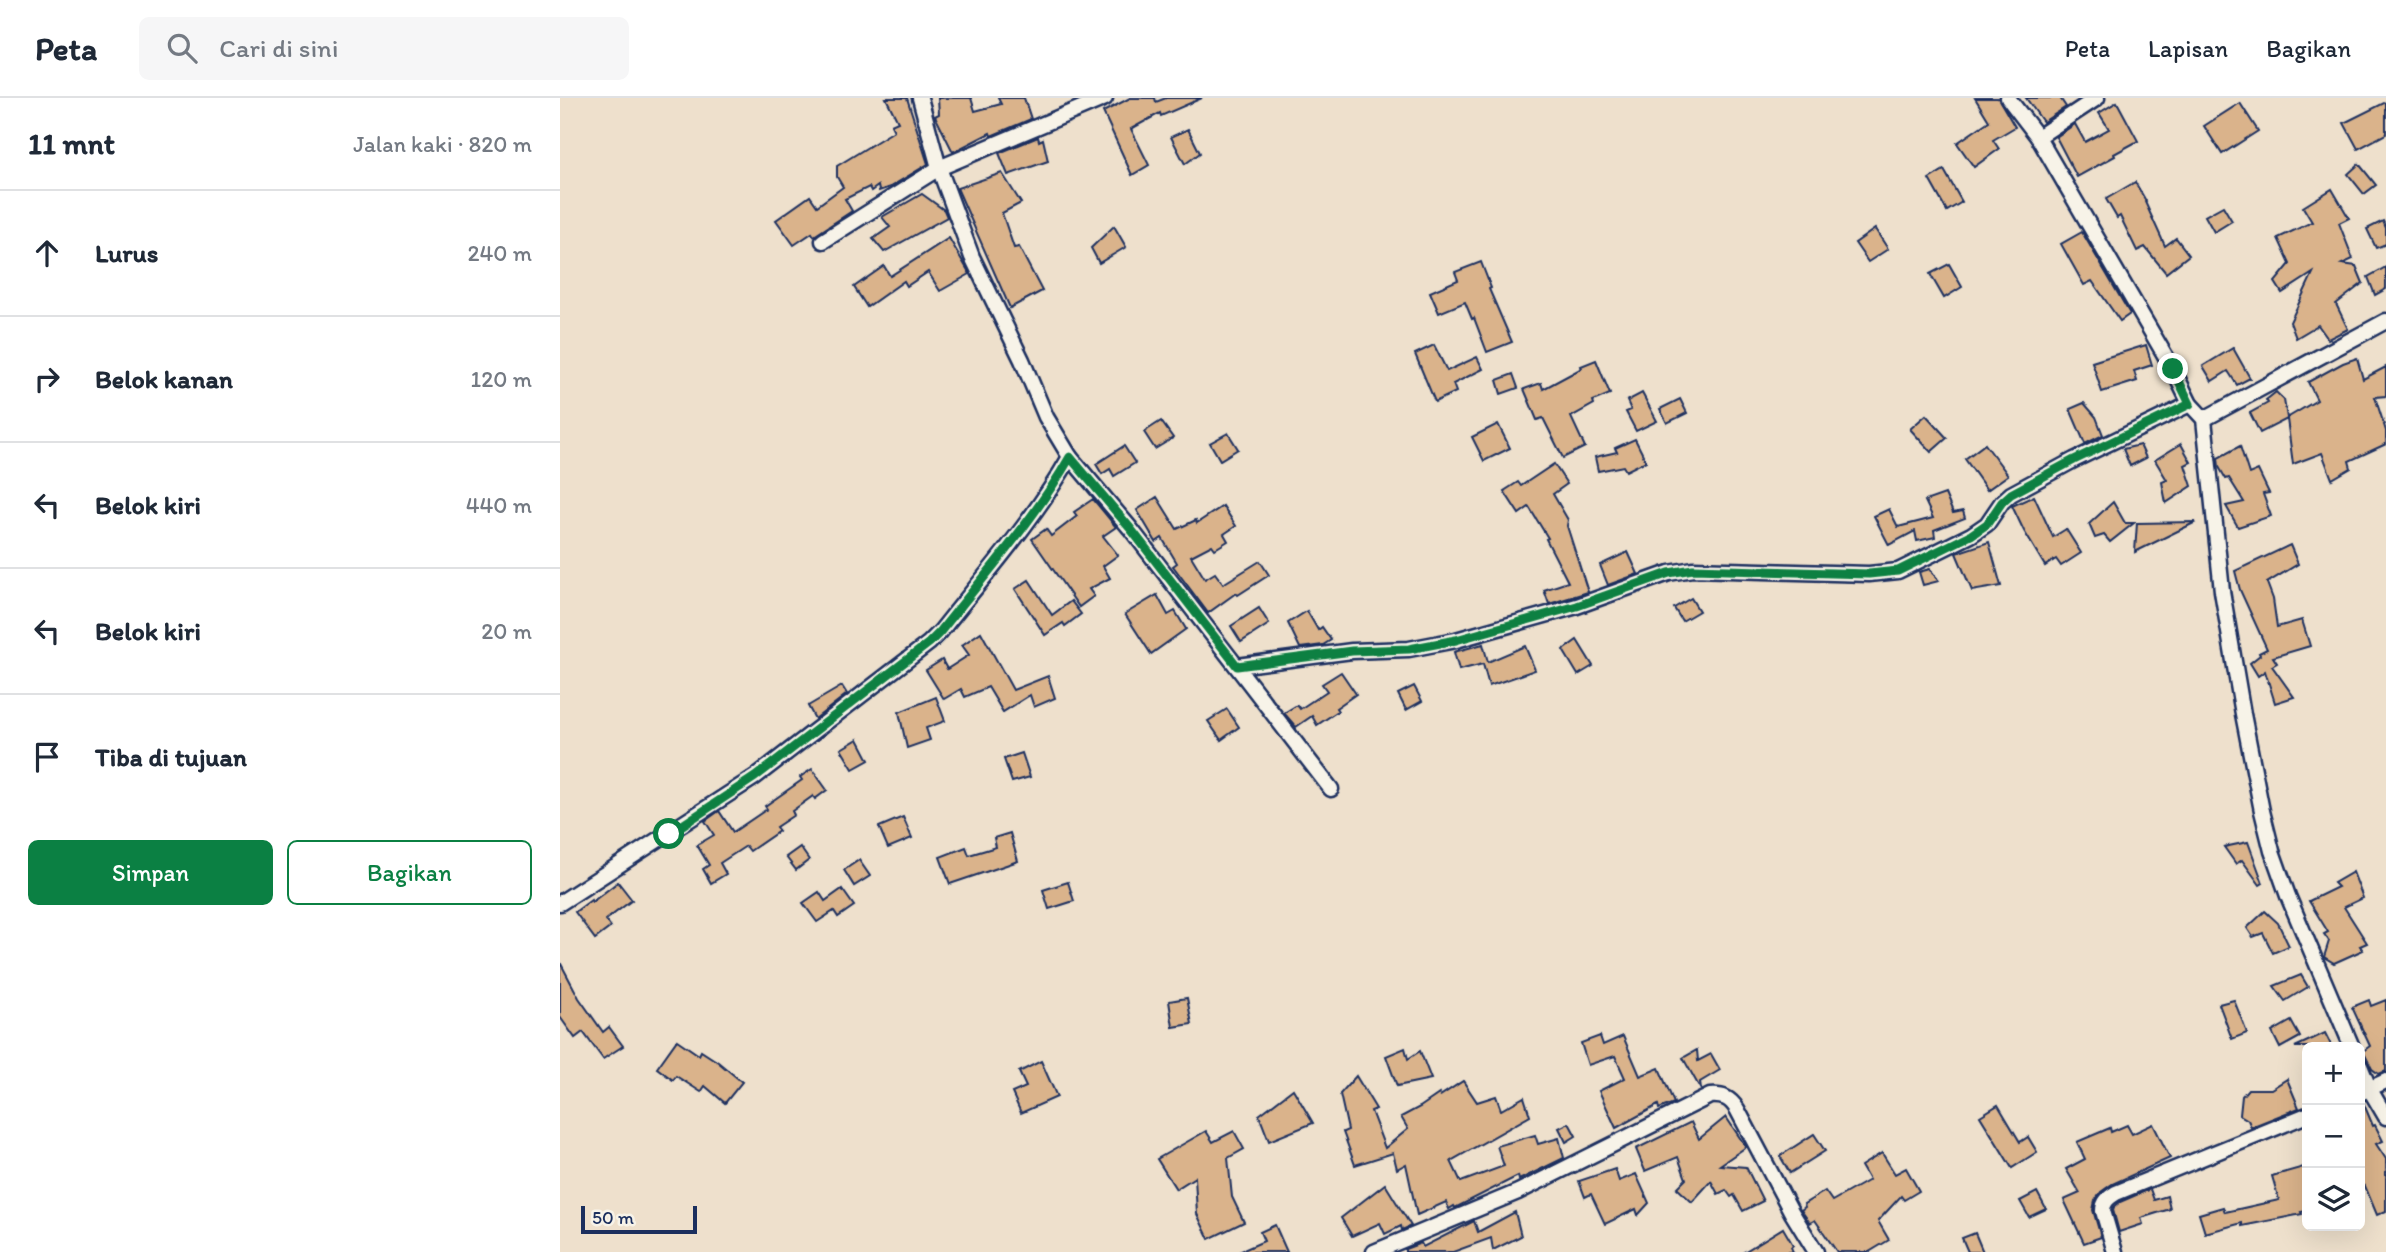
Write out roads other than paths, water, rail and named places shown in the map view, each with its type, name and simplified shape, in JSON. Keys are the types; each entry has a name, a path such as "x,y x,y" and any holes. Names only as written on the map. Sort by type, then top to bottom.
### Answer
{"street":[{"path":"920,98 939,169 972,257 1022,360 1046,417 1070,457 1130,528 1331,789"},
{"path":"822,241 939,169 1105,98"},
{"path":"2008,98 2038,137 2173,369 2190,404 2204,419 2222,591 2243,715 2272,850 2350,1042"},
{"path":"2038,137 2097,98"},
{"path":"2204,419 2386,321"},
{"path":"1237,666 1352,651 1409,649 1456,640 1577,606 1669,573 1693,569 1869,574 1898,571 1971,535 1987,524 2011,494 2190,404"},
{"path":"560,903 755,777 929,643 1014,539 1057,481 1070,457"},
{"path":"2365,1091 2386,1081"},
{"path":"2365,1092 2386,1117"},
{"path":"1374,1252 1518,1192 1710,1096 1720,1095 1727,1098 1737,1109 1816,1252"},
{"path":"2115,1252 2103,1211 2109,1198 2302,1117"}]}
